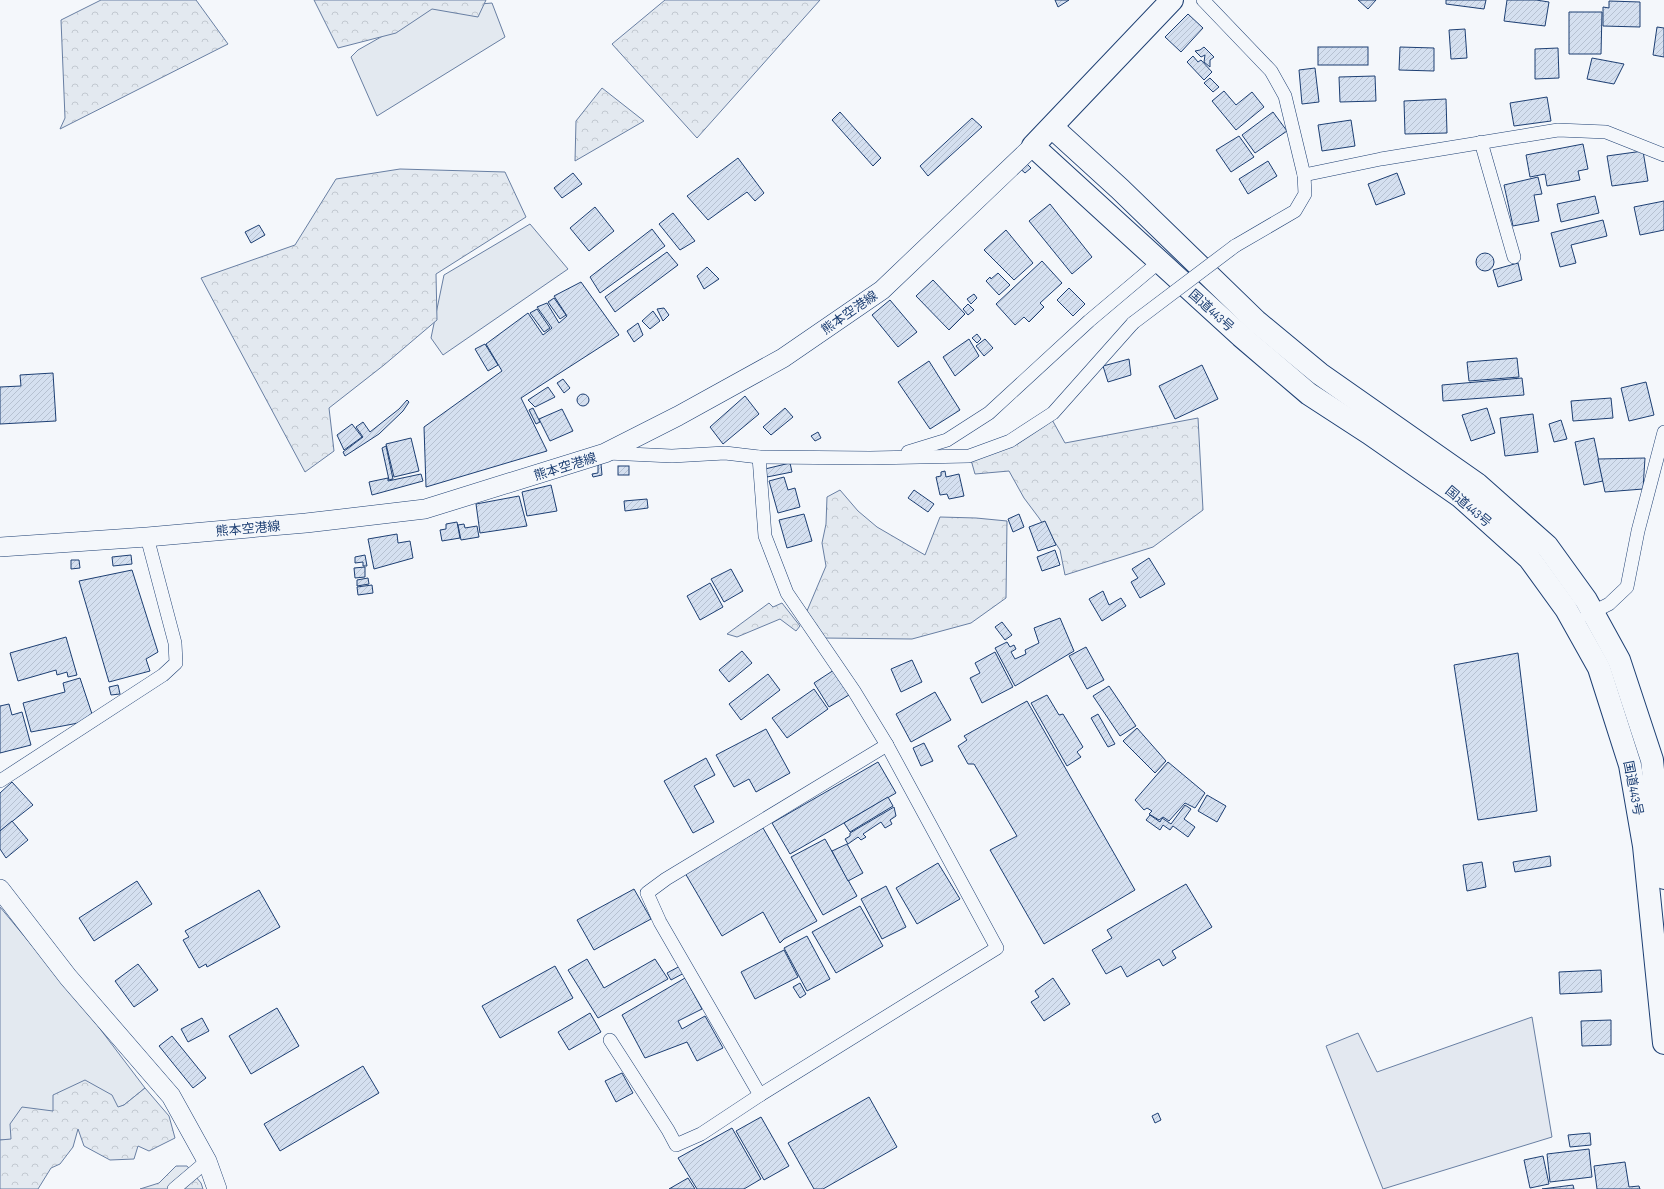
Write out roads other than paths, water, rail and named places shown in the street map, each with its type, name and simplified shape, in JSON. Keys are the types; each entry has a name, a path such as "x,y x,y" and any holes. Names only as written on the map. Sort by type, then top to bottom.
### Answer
{"highway":[{"path":"1033,146 1052,128 1172,0"},
{"name":"国道443号","path":"1052,128 1120,189 1262,326 1320,374 1476,484 1547,546 1593,612 1619,660 1652,760 1664,878"},
{"name":"国道443号","path":"1033,146 1241,336 1309,394 1369,433 1461,497 1529,558 1566,609 1599,668 1630,765 1644,846 1664,1043"}],"main road":[{"name":"熊本空港線","path":"0,547 147,537 306,523 425,509 605,453 678,416 783,358 882,290 1033,146"},
{"path":"0,888 68,977 171,1096 207,1161 217,1189"}],"street":[{"path":"605,453 672,456 725,453 759,457 969,456 1010,441 1053,413 1133,323 1235,246 1295,210 1305,194 1304,176 1285,96 1270,71 1203,0"},
{"path":"1304,176 1381,159 1558,130 1606,132 1664,155"},
{"path":"1481,142 1514,257"},
{"path":"892,457 947,440 989,413 1089,321 1159,262"},
{"path":"1573,622 1609,604 1627,587 1638,531 1664,432"},
{"path":"610,1040 668,1130 676,1145 701,1134 760,1095 997,948 887,745 854,691 787,593 765,536 759,457"},
{"path":"0,781 163,675 176,663 174,643 147,537"},
{"path":"760,1095 660,922 647,893 666,879 887,745"},
{"path":"174,1189 207,1161"}]}
